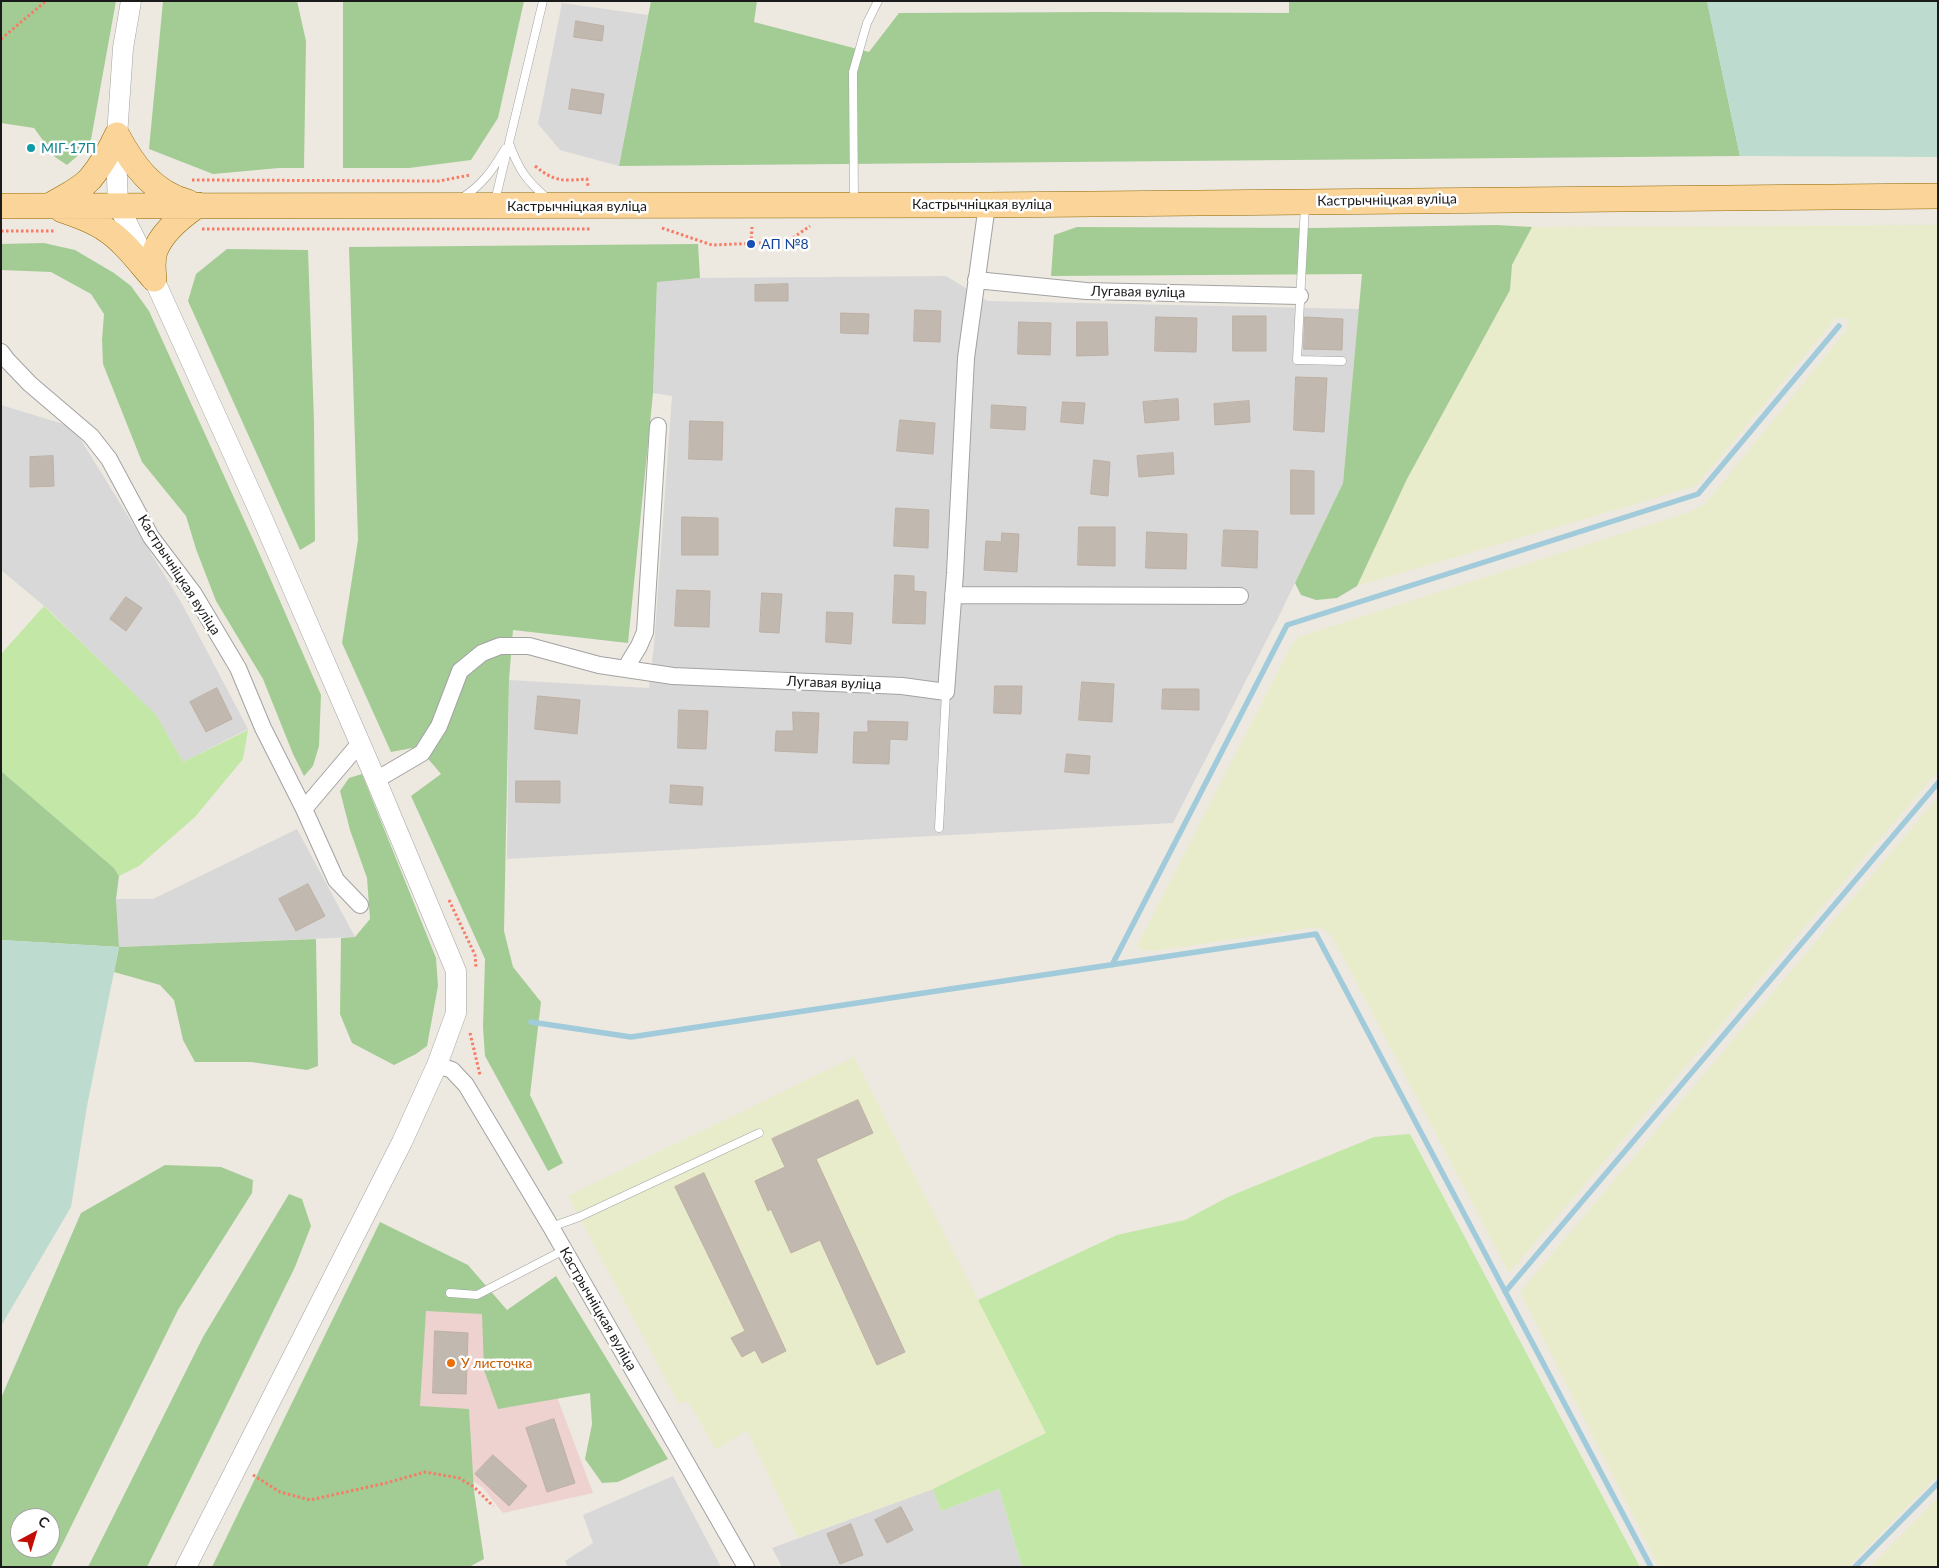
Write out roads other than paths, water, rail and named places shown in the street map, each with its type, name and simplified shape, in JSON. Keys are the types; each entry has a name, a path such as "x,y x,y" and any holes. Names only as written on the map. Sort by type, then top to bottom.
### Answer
{"main road":[{"path":"50,205 90,179 117,135"},
{"path":"117,135 133,163 146,178 179,200 197,217"},
{"name":"Кастрычніцкая вуліца","path":"118,205 197,217 446,206 987,205 1938,196"},
{"path":"50,205 84,217 106,229 123,243 154,279"},
{"path":"1,206 118,205"},
{"path":"154,279 153,261 155,250 173,226 185,214 197,217"}],"street":[{"path":"131,1 123,48 117,135 118,205 154,279 260,513 376,780 456,971 456,1013 437,1065 402,1142 186,1567"},
{"path":"946,692 966,358 987,205"},
{"name":"Лугавая вуліца","path":"976,280 1086,291 1300,296"},
{"name":"Кастрычніцкая вуліца","path":"1,352 30,384 91,436 109,459 151,536 194,594 238,668 262,728 304,809 336,880 360,905"},
{"path":"625,669 645,632 658,426"},
{"path":"953,595 1240,596"},
{"name":"Лугавая вуліца","path":"376,780 422,754 438,726 460,670 482,653 500,646 529,646 599,665 673,676 902,686 946,692"},
{"path":"304,809 360,743"},
{"name":"Кастрычніцкая вуліца","path":"437,1065 452,1070 466,1085 551,1227 746,1567"}],"lane":[{"path":"494,206 543,1"},
{"path":"854,205 853,72 867,23 878,1"},
{"path":"446,206 478,187 509,143"},
{"path":"509,143 517,165 527,180 556,206"},
{"path":"1305,201 1297,360 1342,361"},
{"path":"939,828 946,692"},
{"path":"551,1227 579,1217 759,1133"},
{"path":"450,1293 478,1295 564,1250"}],"waterway":[{"path":"1112,965 1287,625 1698,494 1839,326"},
{"path":"1505,1292 1938,783"},
{"path":"531,1022 631,1037 1316,934 1651,1567"},
{"path":"1855,1567 1938,1483"}],"place":[{"name":"МІГ-17П","path":"31,148"},
{"name":"АП №8","path":"751,244"},
{"name":"У листочка","path":"451,1363"}]}
